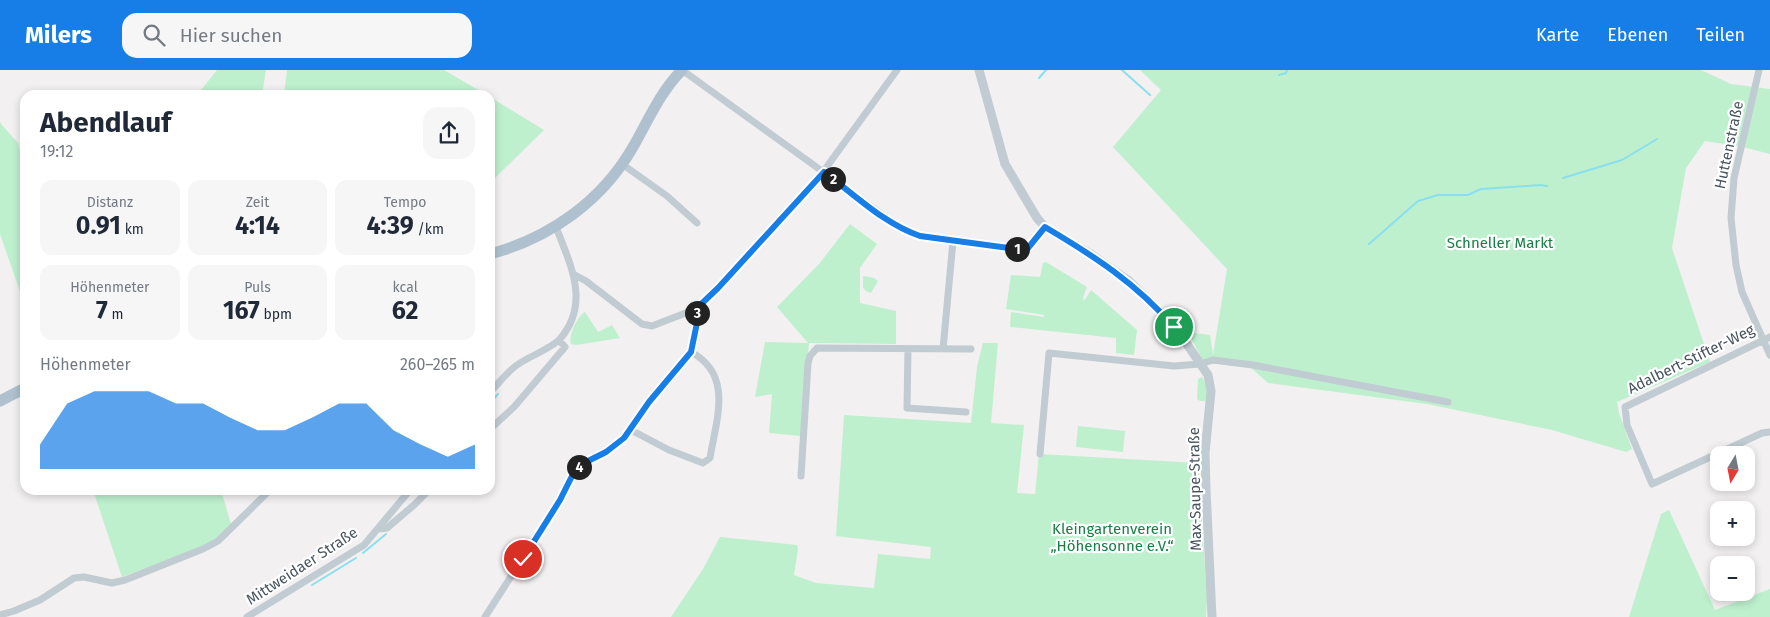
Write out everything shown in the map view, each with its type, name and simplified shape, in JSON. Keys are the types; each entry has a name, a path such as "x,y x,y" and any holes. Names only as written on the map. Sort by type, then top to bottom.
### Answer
{"main road":[{"path":"495,252 523,244 556,227 592,198 622,164 664,92 682,70"},
{"path":"0,400 20,390"}],"street":[{"path":"682,70 824,172 888,221 905,231 920,236 1024,250 1028,248 1045,227"},
{"path":"573,274 586,281 642,324 652,326 696,309 718,288 824,172 897,70"},
{"name":"Max-Saupe-Straße","path":"979,70 1005,164 1038,218 1045,227 1088,252 1129,281 1178,331 1208,375 1211,391 1206,453 1212,617"},
{"name":"Huttenstraße","path":"1759,70 1734,178 1731,218 1736,265 1742,292 1770,355"},
{"path":"622,164 668,196 697,223"},
{"path":"495,387 516,365 560,340 574,313 577,294 573,274 556,227"},
{"path":"943,349 953,241"},
{"path":"485,617 560,500 575,470 584,463 606,452 624,438 649,402 691,352 698,318 696,309"},
{"name":"Adalbert-Stifter-Weg","path":"1770,337 1625,407 1627,425 1652,484 1762,433 1770,432"},
{"path":"495,424 514,407 565,347 560,340"},
{"path":"801,476 810,356 817,348 971,349"},
{"path":"908,349 907,408 966,412"},
{"path":"631,430 669,450 702,464 710,458 720,392 712,371 701,357 691,352"},
{"path":"1040,454 1049,354 1174,366 1200,364 1213,360 1253,365 1448,402"},
{"path":"0,615 40,600 74,578 84,576 112,583 150,571 204,549 218,541 265,495"},
{"name":"Mittweidaer Straße","path":"247,617 364,546 406,495"},
{"path":"379,529 387,528 424,495"}],"green space":[{"path":"217,70 266,70 263,90 201,90"},
{"path":"287,70 444,70 478,90 285,90"},
{"name":"Schneller Markt","path":"1140,70 1701,70 1731,84 1770,89 1770,154 1743,147 1705,141 1686,168 1672,248 1710,362 1617,402 1632,449 1626,452 1552,430 1427,404 1268,383 1249,366 1204,363 1188,332 1210,335 1213,355 1227,269 1113,147 1161,90"},
{"path":"495,100 544,130 495,178"},
{"path":"0,121 18,143 20,152 20,292 0,234"},
{"path":"850,224 877,244 860,268 860,303 896,311 896,344 809,343 801,436 769,433 772,394 755,397 765,342 808,343 777,307 819,264"},
{"path":"1046,262 1087,287 1083,297 1084,301 1091,290 1137,330 1134,355 1116,353 1116,338 1010,327 1011,312 1044,317 1044,315 1006,309 1011,275 1040,277 1043,263"},
{"path":"863,276 874,278 878,281 871,293 863,288"},
{"path":"585,312 598,332 612,325 620,338 576,345 571,344 570,341 574,327"},
{"name":"Kleingartenverein „Höhensonne e.V.“","path":"983,343 998,343 991,423 1024,425 1017,493 1035,494 1039,454 1198,463 1207,598 1206,617 671,617 703,569 720,537 797,545 794,575 816,583 874,588 878,554 930,559 931,547 836,536 844,415 971,423 977,367"},
{"path":"1202,377 1206,388 1205,401 1197,399 1198,379"},
{"path":"1078,426 1125,431 1123,452 1076,447"},
{"path":"95,495 222,495 231,524 219,537 205,546 122,577"},
{"path":"1669,510 1715,610 1739,601 1755,601 1755,595 1770,589 1770,617 1629,617 1661,514"}],"waterway":[{"path":"1039,78 1046,70"},
{"path":"1122,70 1150,95"},
{"path":"1279,75 1286,73 1287,70"},
{"path":"1563,178 1622,160 1657,139"},
{"path":"1369,244 1418,201 1438,195 1468,195 1481,189 1547,186"},
{"path":"495,397 498,394"},
{"path":"363,553 386,534"},
{"path":"312,585 356,558"}],"route":[{"path":"523,559 560,500 575,470 584,463 606,452 624,438 649,402 691,352 698,318 696,309 718,288 824,172 888,221 905,231 920,236 1024,250 1028,248 1045,227 1088,252 1129,281 1174,327"}]}
